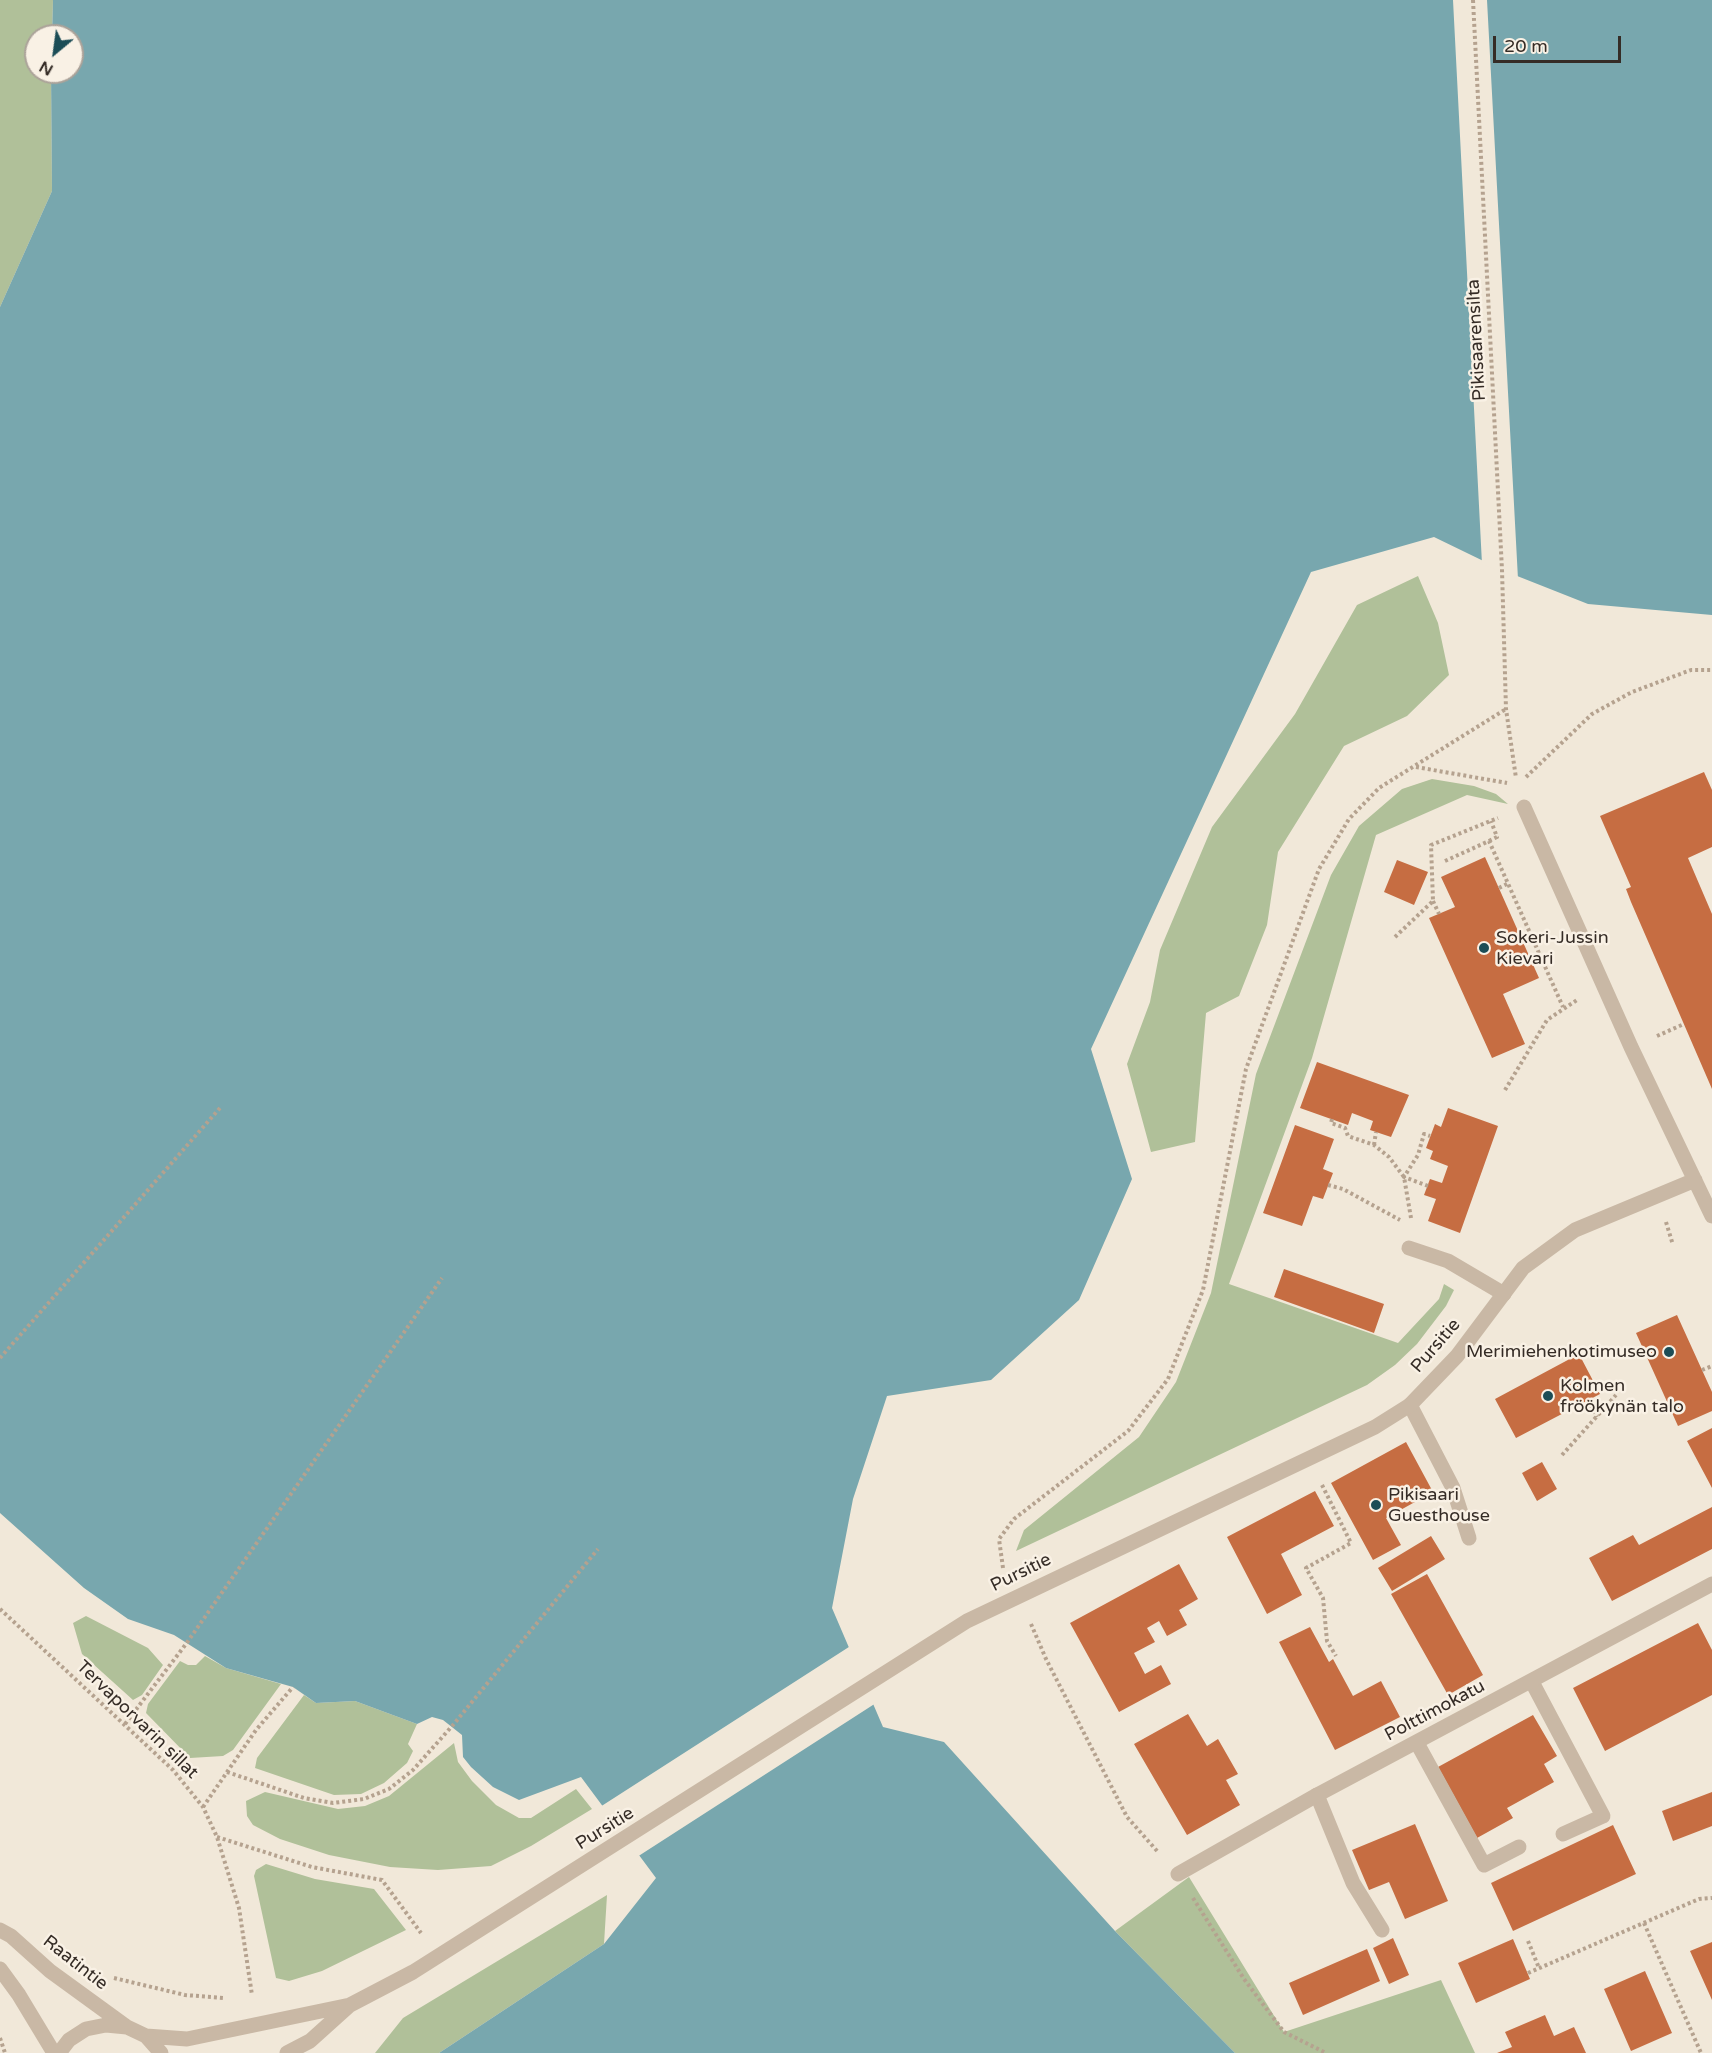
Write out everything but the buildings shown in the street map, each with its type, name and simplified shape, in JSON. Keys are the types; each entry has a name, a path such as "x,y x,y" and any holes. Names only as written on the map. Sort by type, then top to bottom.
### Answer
{"street":[{"path":"1524,807 1604,987 1712,1216"},
{"name":"Pursitie","path":"287,2053 310,2041 350,2005 413,1972 609,1850 967,1621 1309,1461 1375,1427 1410,1405 1457,1356 1523,1268 1575,1230 1695,1180"},
{"path":"1409,1248 1448,1261 1504,1294"},
{"path":"1410,1405 1453,1488 1469,1538"},
{"name":"Polttimokatu","path":"1178,1874 1317,1795 1533,1682 1712,1584"},
{"path":"1533,1682 1603,1816 1563,1834"},
{"path":"1417,1743 1484,1865 1519,1847"},
{"path":"1317,1795 1353,1882 1382,1930"},
{"name":"Raatintie","path":"0,1930 11,1936 50,1971 127,2027"},
{"path":"0,1969 54,2053"},
{"name":"Pursitie","path":"146,2036 187,2039 350,2005"},
{"path":"59,2053 69,2040 86,2030 106,2025 127,2027 146,2036 160,2053"}],"path":[{"name":"Pikisaarensilta","path":"1473,0 1506,709 1517,785"},
{"path":"1416,767 1517,785 1592,714 1642,688 1691,670 1712,669"},
{"path":"1003,1568 999,1539 1014,1519 1128,1431 1168,1379 1203,1290 1246,1070 1319,869 1349,819 1379,788 1506,709"},
{"path":"1439,914 1433,901 1431,845 1524,807"},
{"path":"1445,861 1497,837 1491,821"},
{"path":"1489,841 1563,1007"},
{"path":"1499,888 1509,883"},
{"path":"1395,937 1433,901"},
{"path":"1505,1090 1547,1020 1563,1007 1604,987"},
{"path":"0,1358 220,1107"},
{"path":"1332,1119 1331,1123 1345,1128 1348,1136 1374,1145 1389,1157 1404,1177 1412,1226 1409,1248"},
{"path":"1374,1145 1376,1132"},
{"path":"1404,1177 1418,1155 1424,1134 1430,1136"},
{"path":"1404,1177 1428,1186"},
{"path":"1328,1185 1342,1189 1412,1226"},
{"path":"125,1724 186,1644 442,1278"},
{"path":"1702,1370 1712,1366"},
{"path":"1562,1455 1616,1395"},
{"path":"1588,1400 1597,1417"},
{"path":"1309,1461 1351,1543 1306,1568 1323,1598 1327,1641 1336,1656"},
{"path":"227,1772 304,1798 333,1803 364,1799 389,1789 413,1770 453,1725 598,1549"},
{"name":"Tervaporvarin sillat","path":"0,1610 173,1770 203,1807 217,1837 239,1908 252,2004"},
{"path":"1030,1622 1046,1659 1127,1817 1178,1874 1244,1979 1284,2032 1326,2053"},
{"path":"203,1807 256,1730 293,1687"},
{"path":"217,1837 312,1867 382,1880 422,1934"},
{"path":"1528,1973 1699,1899 1712,1898"},
{"path":"1644,1923 1701,2053"},
{"path":"1527,1941 1539,1968"},
{"path":"105,1973 114,1978 185,1995 229,1998"},
{"path":"240,1998 252,1997"},
{"path":"0,2038 4,2053"}],"green space":[{"path":"0,0 53,0 52,24 24,24 24,84 51,84 52,191 0,307"},
{"path":"1418,576 1438,623 1449,675 1407,716 1344,746 1278,852 1267,925 1239,996 1206,1013 1195,1142 1151,1152 1127,1064 1150,1002 1160,950 1212,827 1295,714 1357,605"},
{"path":"1432,779 1474,786 1496,794 1508,804 1467,795 1376,835 1312,1058 1229,1284 1398,1343 1439,1299 1444,1284 1454,1290 1446,1306 1417,1344 1395,1365 1367,1385 1016,1551 1024,1530 1139,1437 1176,1382 1211,1293 1256,1074 1331,875 1359,826 1402,789"},
{"path":"86,1616 148,1648 163,1665 142,1695 133,1700 82,1654 73,1623"},
{"path":"205,1656 226,1668 281,1684 233,1750 223,1756 190,1758 146,1713 148,1704 180,1661 188,1665 196,1665"},
{"path":"304,1695 316,1703 355,1701 417,1724 408,1744 413,1751 407,1763 384,1783 361,1794 334,1795 255,1768 257,1758"},
{"path":"454,1743 458,1762 472,1781 496,1805 519,1818 531,1818 576,1789 592,1809 531,1846 491,1866 438,1870 390,1867 329,1855 280,1839 253,1825 247,1816 246,1801 265,1792 338,1809 365,1806 389,1796"},
{"path":"266,1864 315,1879 374,1889 406,1930 322,1971 289,1981 276,1978 254,1876 256,1870"},
{"path":"1189,1877 1284,2032 1441,1980 1475,2053 1235,2053 1115,1931"},
{"path":"607,1895 604,1944 439,2053 375,2053 403,2018"}],"water":[{"path":"53,0 1712,0 1712,615 1588,604 1502,570 1434,537 1311,572 1091,1049 1132,1179 1079,1300 991,1380 887,1396 853,1499 832,1608 883,1727 944,1742 1115,1931 1235,2053 439,2053 604,1944 656,1878 581,1777 519,1800 493,1787 471,1767 463,1757 462,1735 443,1720 432,1717 417,1724 355,1701 316,1703 293,1687 226,1668 174,1635 128,1619 84,1588 0,1513 0,307 52,191 51,84 84,84 84,24 52,24"}],"pier":[{"path":"1453,0 1487,0 1518,579 1482,564"},
{"path":"852,1645 876,1703 637,1857 600,1807"}],"place":[{"name":"Sokeri-Jussin Kievari","path":"1484,948"},
{"name":"Merimiehenkotimuseo","path":"1669,1352"},
{"name":"Kolmen fröökynän talo","path":"1548,1396"},
{"name":"Pikisaari Guesthouse","path":"1376,1505"}]}
